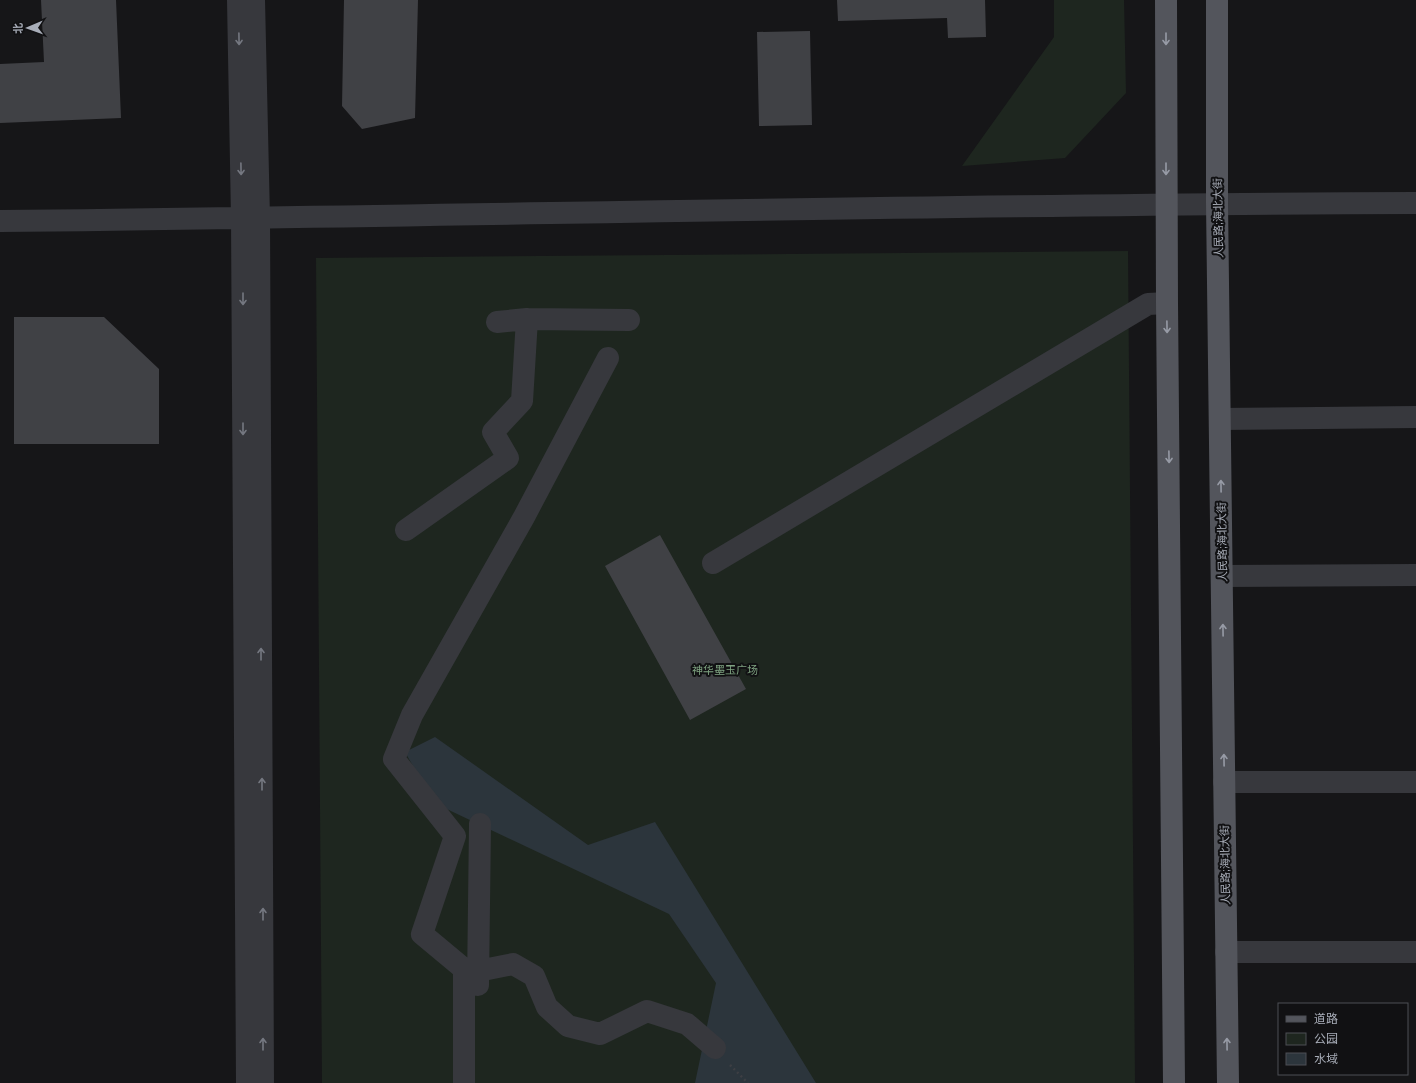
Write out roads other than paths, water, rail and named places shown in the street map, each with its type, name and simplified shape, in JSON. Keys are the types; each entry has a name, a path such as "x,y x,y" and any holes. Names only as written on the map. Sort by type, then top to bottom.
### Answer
{"main road":[{"path":"1166,0 1166,204 1174,1083"},
{"name":"人民路;海北大街","path":"1217,0 1217,203 1228,1083"}],"street":[{"path":"238,0 251,218 264,1083"},
{"path":"246,1083 251,218 254,0"},
{"path":"0,220 251,218 1217,203 1416,203"},
{"path":"713,563 1148,304 1167,303"},
{"path":"497,322 527,319 629,320"},
{"path":"406,530 508,458 493,432 522,401 527,319"},
{"path":"464,1083 464,969 422,934 454,836 394,759 412,715 524,517 608,358"},
{"path":"1220,419 1416,417"},
{"path":"1222,576 1416,575"},
{"path":"1224,782 1416,782"},
{"path":"478,1083 480,824"},
{"path":"1226,952 1416,952"},
{"path":"478,971 513,964 534,976 547,1007 568,1026 600,1034 647,1011 687,1024 715,1048"}],"water":[{"path":"435,737 588,845 655,822 816,1083 695,1083 716,983 669,914 434,803 405,752"}],"park label":[{"name":"神华墨玉广场","path":"725,670"}]}
